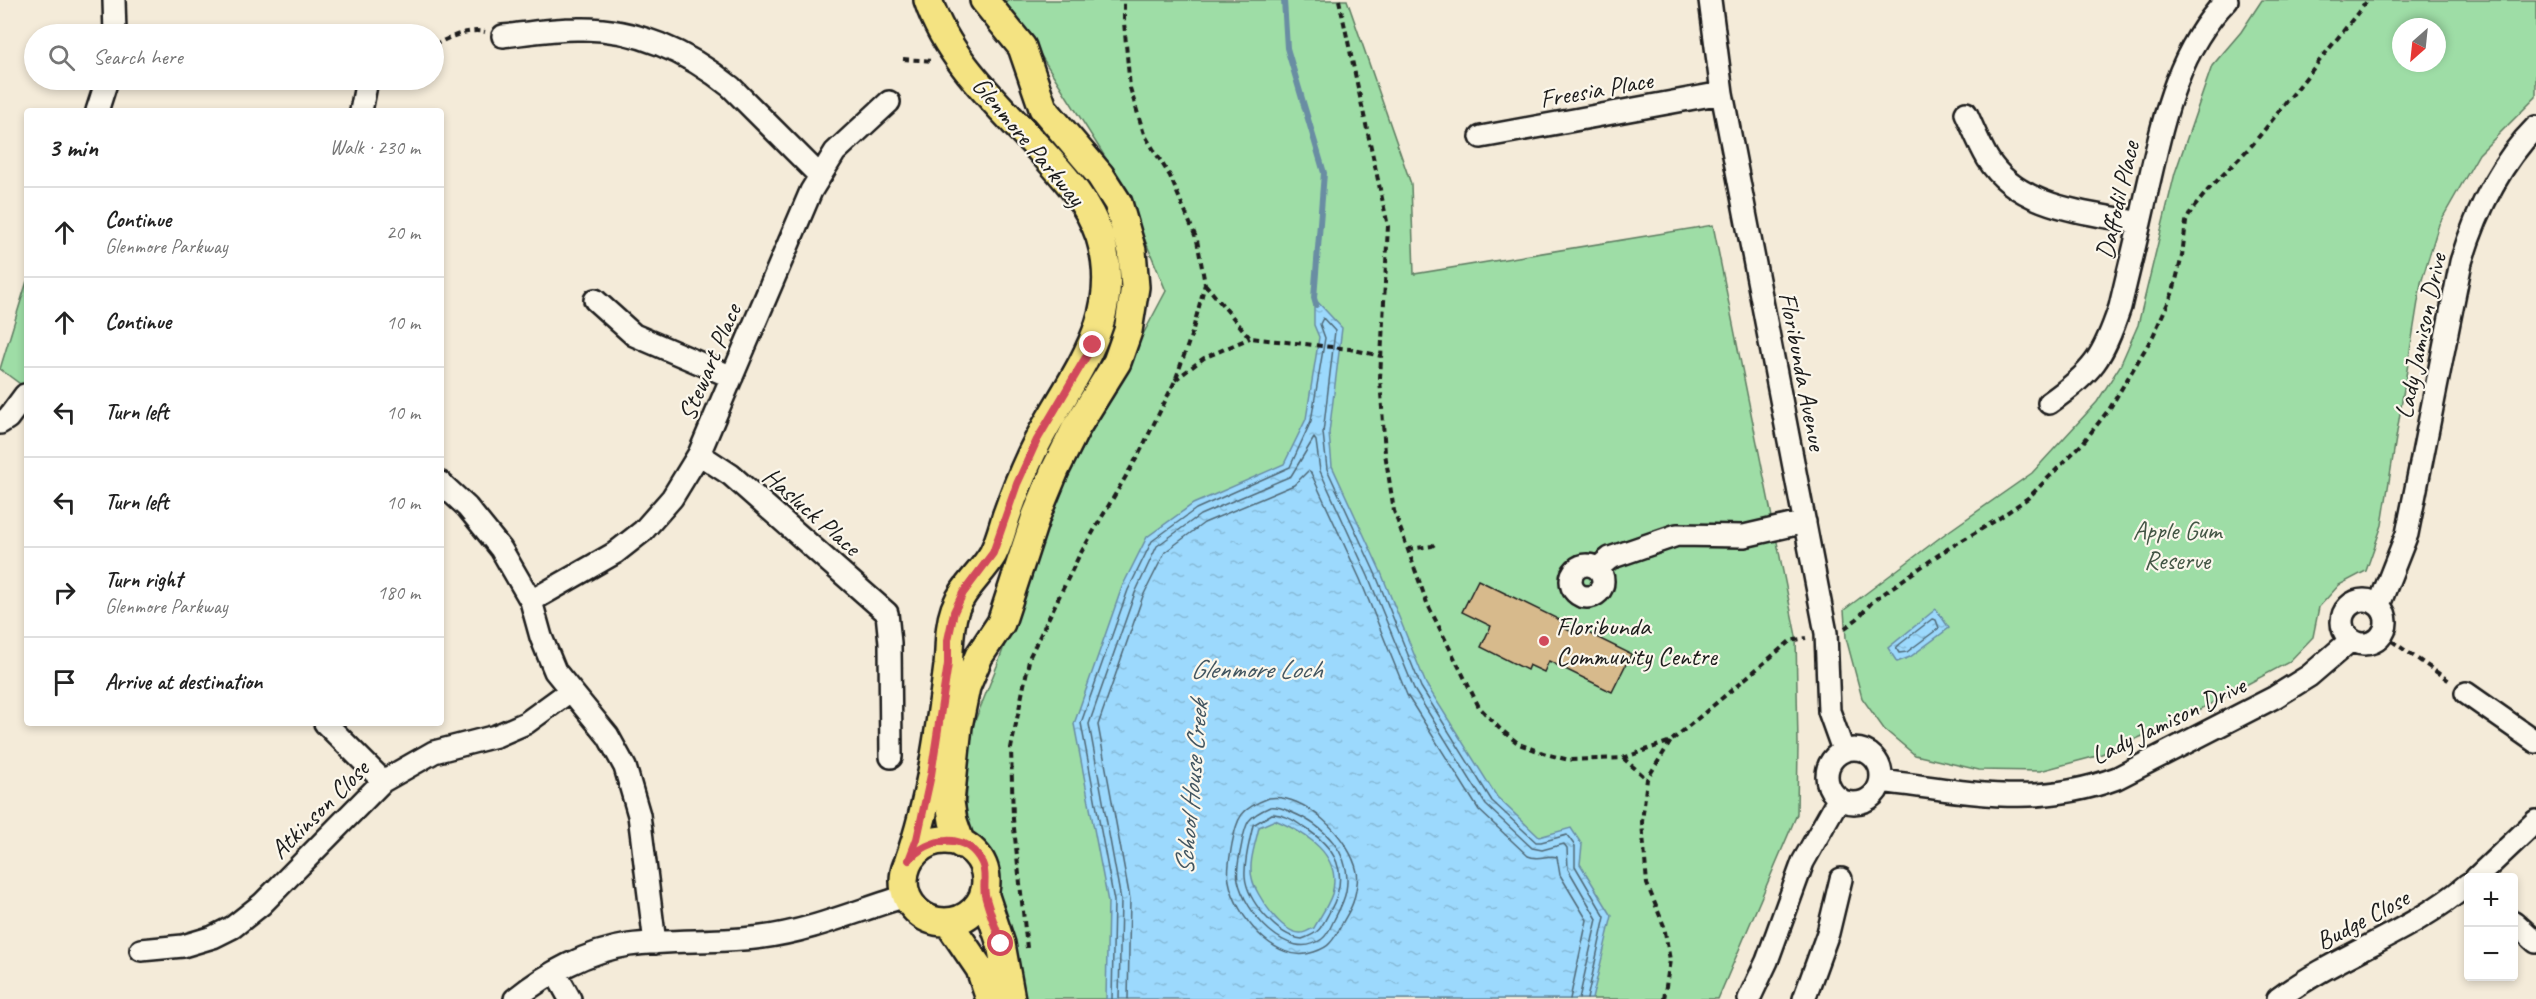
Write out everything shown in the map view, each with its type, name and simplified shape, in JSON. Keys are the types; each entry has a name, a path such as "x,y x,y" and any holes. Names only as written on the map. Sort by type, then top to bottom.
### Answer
{"main road":[{"name":"Glenmore Parkway","path":"909,860 917,839 931,775 948,664 948,640 954,612 963,593 993,553 1017,484 1037,440 1093,345 1101,321 1106,279 1100,237 1087,208 1053,164 966,68 938,23 928,0"},
{"name":"Glenmore Parkway","path":"961,844 953,821 950,801 958,726 966,687 979,656 1001,623 1036,516 1055,470 1076,428 1117,362 1128,332 1135,287 1132,251 1118,203 1100,175 1043,108 1022,46 984,0"},
{"path":"947,840 961,844 973,852 982,864 986,878 984,893 978,906 968,915 948,922 927,919 915,910 906,896 904,873 909,860 918,849 933,842 947,840"},
{"path":"984,893 1005,960 1011,999"},
{"path":"948,922 980,969 990,999"}],"street":[{"path":"114,0 115,24"},
{"name":"Floribunda Avenue","path":"1710,0 1722,93 1826,633 1829,711 1843,750"},
{"name":"Daffodil Place","path":"2049,403 2079,381 2104,348 2120,307 2161,130 2175,82 2185,58 2202,29 2227,0"},
{"path":"503,36 580,28 639,37 669,48 699,64 731,87 820,176"},
{"path":"99,108 103,90"},
{"path":"362,108 365,90"},
{"name":"Freesia Place","path":"1480,137 1722,93"},
{"name":"Stewart Place","path":"531,601 599,563 643,531 672,498 699,454 820,176 843,143 889,102"},
{"path":"1966,113 1996,170 2019,190 2048,203 2140,223"},
{"name":"Lady Jamison Drive","path":"2379,605 2407,534 2461,262 2468,240 2493,183 2536,127"},
{"path":"595,300 634,335 732,377"},
{"path":"0,423 8,418 24,396"},
{"name":"Hasluck Place","path":"699,454 730,475 887,613 890,642 891,757"},
{"path":"444,486 486,528 501,549 531,601 551,662 570,691 608,736 631,782 639,815 655,943"},
{"path":"1598,568 1610,558 1677,535 1744,536 1805,522"},
{"path":"2366,600 2379,605 2387,622 2383,635 2371,643 2357,643 2351,640 2346,634 2342,621 2347,608 2352,603 2366,600"},
{"name":"Lady Jamison Drive","path":"1881,781 2003,796 2061,794 2098,785 2117,778 2275,697 2309,676 2351,640"},
{"name":"Atkinson Close","path":"141,950 193,943 223,932 242,921 262,904 383,781 434,752 496,736 526,723 570,691"},
{"path":"2466,693 2536,742"},
{"path":"328,726 383,781"},
{"path":"1860,749 1874,757 1881,772 1881,781 1874,794 1861,802 1853,803 1832,793 1827,777 1831,761 1843,750 1860,749"},
{"path":"1749,999 1771,950 1803,862 1839,798"},
{"path":"2481,873 2536,821"},
{"path":"1804,999 1828,933 1842,879"},
{"name":"Budge Close","path":"2278,999 2306,979 2419,921 2464,888"},
{"path":"515,999 555,972 603,951 655,943 762,937 794,931 906,896"},
{"path":"2518,926 2536,942"},
{"path":"555,972 570,999"}],"path":[{"path":"1005,960 1025,955 1027,950 1013,819 1011,748 1030,656 1079,556 1139,454 1175,381 1192,333 1204,284 1197,240 1170,176 1144,134 1130,88 1124,0"},
{"path":"1339,0 1388,226 1381,356 1385,453 1394,511 1427,603 1479,707 1499,728 1519,744 1569,760 1623,758 1671,741"},
{"path":"444,41 465,32 478,30 503,36"},
{"path":"1204,284 1250,338"},
{"path":"1175,381 1204,358 1250,338 1309,343 1381,356"},
{"path":"1408,549 1432,546 1436,543"},
{"path":"1664,999 1670,960 1664,926 1647,884 1642,822 1647,779 1671,741 1790,641 1826,633"},
{"path":"2383,635 2466,693"},
{"path":"1623,758 1647,779"}],"green space":[{"path":"999,0 1347,0 1411,184 1414,274 1713,225 1796,636 1798,744 1797,814 1718,999 1024,999 989,847 965,825 970,733 997,666 1058,495 1166,291 1121,182 1026,32"},
{"name":"Apple Gum Reserve","path":"2262,0 2536,0 2536,97 2479,154 2439,224 2421,283 2382,525 2366,571 2339,585 2319,607 2313,637 2289,662 2186,717 2097,756 2040,771 1979,770 1915,755 1884,729 1862,698 1846,638 1844,610 1942,536 2032,473 2097,402 2120,366 2138,325 2175,173 2212,66 2241,32"},
{"path":"24,291 24,387 0,369"}],"water":[{"name":"Glenmore Loch","path":"1314,298 1342,328 1329,433 1332,466 1380,570 1426,684 1497,797 1539,837 1571,828 1582,845 1580,864 1612,916 1592,999 1106,999 1108,902 1074,724 1122,587 1147,537 1193,504 1284,464 1306,419 1319,337 1314,325","holes":["1275,820 1310,839 1327,857 1332,868 1334,880 1332,894 1314,928 1303,933 1294,932 1278,920 1264,903 1252,878 1252,859 1259,827"]},
{"path":"1936,609 1949,628 1910,657 1897,662 1888,648"}],"building":[{"name":"Floribunda Community Centre","path":"1478,580 1566,623 1564,628 1579,636 1582,630 1631,654 1612,692 1549,661 1544,672 1529,665 1527,670 1481,647 1491,626 1462,612"}],"waterway":[{"name":"School House Creek","path":"1284,0 1287,48 1324,173 1314,298 1316,305"}],"place":[{"name":"Floribunda Community Centre","path":"1544,641"}],"route":[{"path":"1001,944 984,893 986,878 982,864 973,852 961,844 947,840 933,842 918,849 909,860 917,839 931,775 948,664 948,640 954,612 966,588 988,562 998,544 1017,484 1037,440 1093,345"}]}
